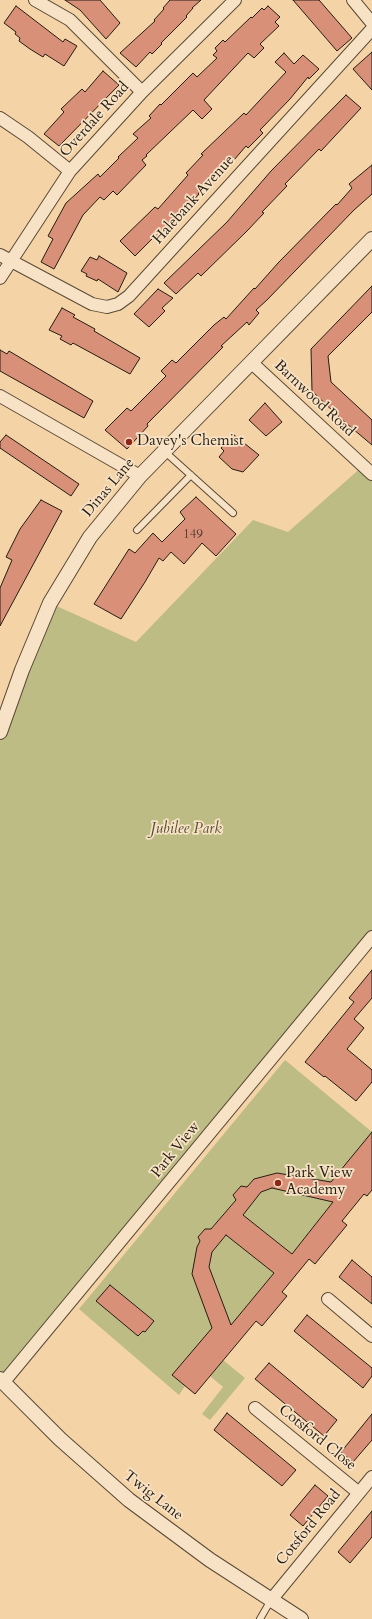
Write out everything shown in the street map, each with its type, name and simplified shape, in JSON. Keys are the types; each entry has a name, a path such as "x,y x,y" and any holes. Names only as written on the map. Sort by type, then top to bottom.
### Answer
{"street":[{"path":"35,0 70,20 142,92"},
{"name":"Overdale Road","path":"0,278 70,171 142,92 235,0"},
{"path":"353,0 372,23"},
{"name":"Halebank Avenue","path":"0,255 92,304 107,307 118,304 129,296 372,29"},
{"path":"0,118 28,137 70,171"},
{"name":"Dinas Lane","path":"0,732 22,670 50,603 90,537 140,476 372,239"},
{"name":"Barnwood Road","path":"252,363 372,474"},
{"path":"0,396 140,476"},
{"name":"Park View","path":"2,1381 372,937"},
{"path":"328,1300 372,1336"},
{"name":"Twig Lane","path":"2,1381 60,1439 129,1500 210,1560 301,1619"},
{"name":"Cotsford Close","path":"255,1408 358,1493"},
{"name":"Cotsford Road","path":"271,1600 372,1477"}],"lane":[{"path":"164,451 233,513"},
{"path":"137,530 191,475"},
{"path":"260,1619 271,1600"}],"green space":[{"name":"Jubilee Park","path":"363,466 372,476 372,937 0,1379 0,723 50,603 136,642 253,520 288,532"},
{"path":"285,1060 372,1132 346,1185 277,1173 254,1179 247,1187 241,1186 233,1195 236,1200 211,1229 205,1229 198,1237 200,1241 215,1334 173,1375 185,1386 179,1395 79,1309"},
{"path":"272,1188 333,1202 286,1261 287,1250 254,1224 238,1244 269,1269 276,1271 231,1325 209,1267 212,1252 261,1192"},
{"path":"223,1360 245,1378 210,1420 202,1414 223,1387 210,1376"}],"building":[{"path":"65,0 100,0 120,23 106,39 80,10"},
{"path":"170,0 201,0 192,8 186,16 187,17 161,43 162,44 152,54 150,52 136,67 120,53 155,21 154,20"},
{"path":"293,0 319,0 352,38 337,51"},
{"path":"16,6 63,42 65,39 77,46 64,66 45,54 43,57 30,49 19,41 20,38 15,34 16,32 4,23"},
{"path":"268,6 280,17 275,22 279,26 260,44 264,48 254,58 248,53 204,100 212,109 202,119 193,110 146,155 147,156 142,160 146,165 117,195 113,191 104,200 100,197 83,215 54,269 41,262 53,239 48,236 66,203 98,174 100,177 138,138 133,134 151,118 149,116 160,104 161,105 193,73 197,77 217,58 213,55 217,51 215,48 223,40 225,42 251,17 252,18 262,8 264,10"},
{"path":"372,52 372,90 353,69"},
{"path":"284,53 294,64 303,55 319,69 309,79 308,77 290,99 260,130 263,133 248,148 246,146 222,174 218,170 199,194 157,240 154,237 135,256 120,241 155,207 158,209 188,175 186,173 203,155 201,154 244,113 246,115 286,72 275,62"},
{"path":"103,71 119,85 59,146 44,134 64,112 61,109 82,89 85,92"},
{"path":"346,95 361,108 321,151 319,149 285,184 287,186 262,212 264,213 247,231 201,276 198,273 176,294 164,283 227,222 271,171"},
{"path":"372,165 372,194 354,210 256,310 259,313 249,325 247,322 221,346 223,347 147,424 148,426 127,449 105,430 127,408 131,411 166,376 161,371 172,360 176,363 214,325 224,317 226,319 278,263 336,204 337,205 352,188 349,184"},
{"path":"99,256 127,273 118,292 98,279 97,281 86,276 87,274 81,271 90,257 97,260"},
{"path":"372,286 372,312 328,356 331,382 372,420 372,445 340,418 312,391 311,349"},
{"path":"158,289 173,298 162,308 165,311 149,327 134,314"},
{"path":"62,308 75,315 73,317 95,329 94,331 140,358 130,374 73,343 71,345 60,339 62,336 49,330"},
{"path":"0,350 7,354 9,351 93,401 84,418 0,371"},
{"path":"265,403 282,422 266,436 249,420"},
{"path":"6,435 79,484 71,496 0,448 0,442"},
{"path":"234,435 259,455 243,472 232,469 219,457 224,451 221,448"},
{"path":"196,497 236,534 216,556 202,543 184,564 171,552 163,561 159,558 121,619 94,604 129,549 135,553 153,533 162,542 185,519 180,512"},
{"path":"41,500 62,511 0,626 0,588 12,560 6,557 20,529"},
{"path":"372,970 372,998 354,1019 364,1028 347,1049 372,1070 372,1082 356,1101 305,1062 354,1002 349,998"},
{"path":"372,1132 372,1190 367,1196 364,1194 342,1221 347,1225 315,1264 309,1259 282,1292 287,1296 262,1326 256,1321 195,1394 172,1375 212,1328 192,1274 197,1247 200,1241 198,1237 205,1229 211,1229 236,1200 233,1195 241,1186 247,1187 254,1179 277,1173 331,1182","holes":["272,1188 333,1202 292,1254 243,1215 261,1192","226,1235 274,1273 231,1325 209,1267 212,1252"]},
{"path":"352,1260 372,1277 372,1304 339,1277"},
{"path":"110,1285 154,1321 145,1332 143,1331 138,1336 96,1301"},
{"path":"307,1315 372,1368 372,1376 363,1388 294,1331"},
{"path":"269,1363 337,1420 324,1436 255,1379"},
{"path":"227,1413 296,1470 282,1486 214,1430"},
{"path":"372,1414 372,1440 353,1462 341,1452"},
{"path":"315,1485 328,1496 303,1526 290,1515"},
{"path":"372,1511 372,1537 350,1563 338,1552"}],"place":[{"name":"Davey's Chemist","path":"129,442"},
{"name":"Park View Academy","path":"278,1183"}]}
